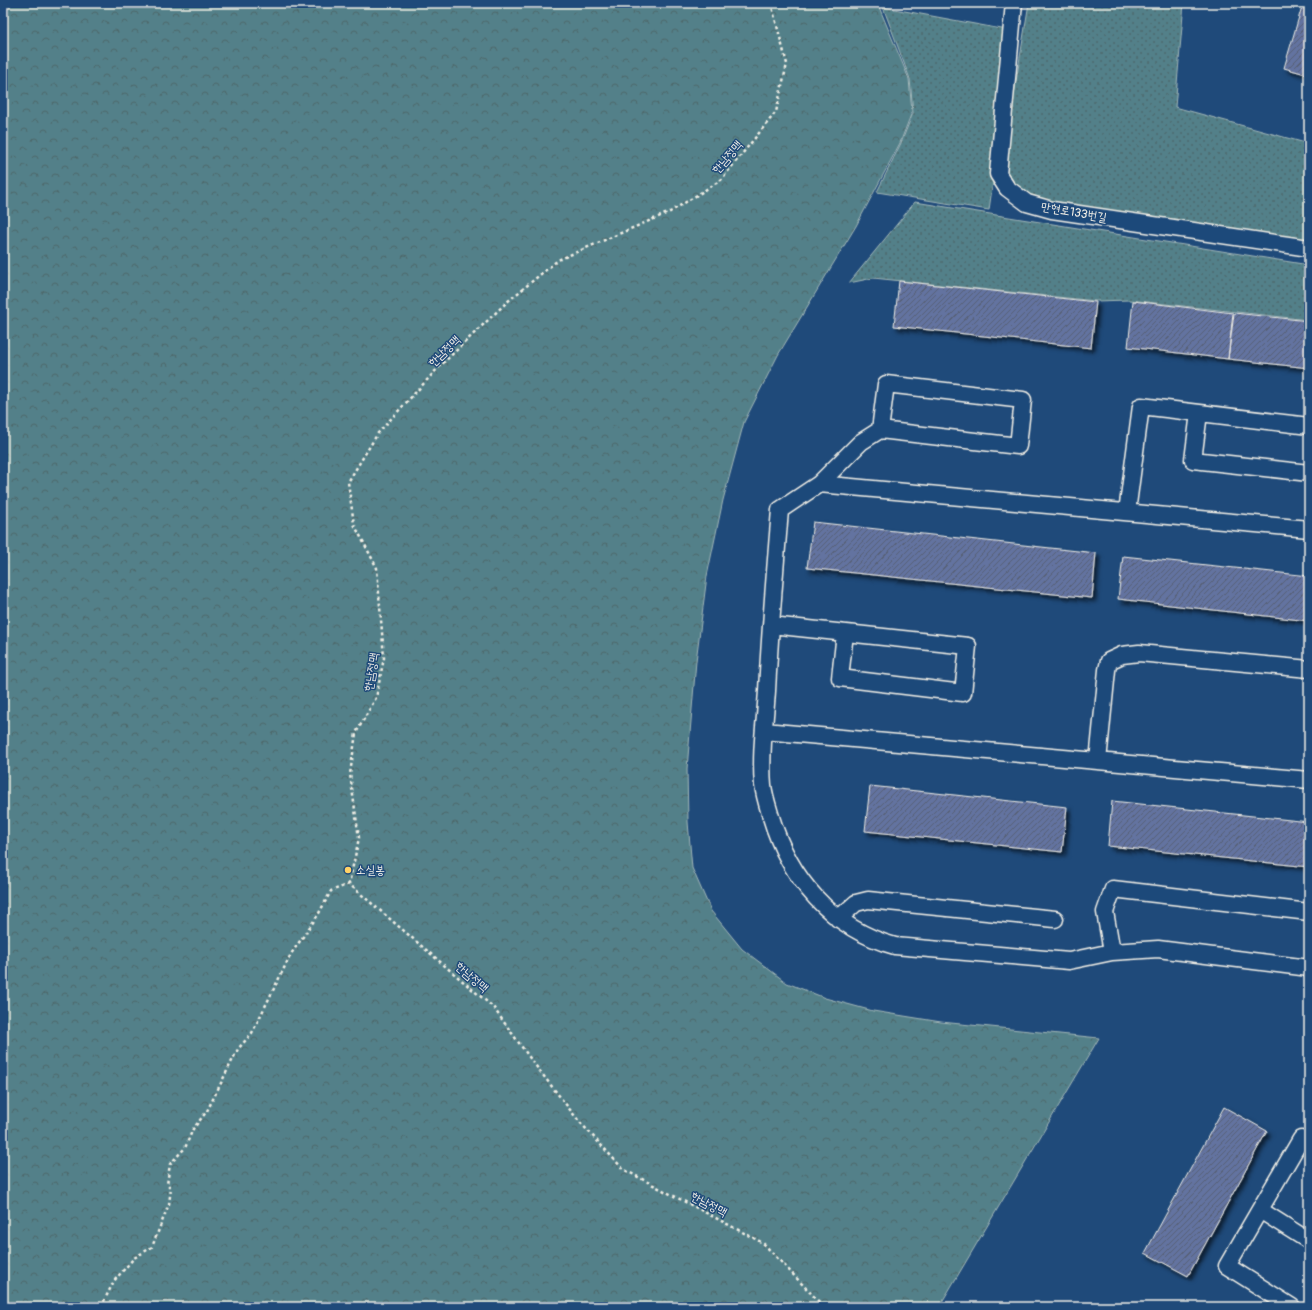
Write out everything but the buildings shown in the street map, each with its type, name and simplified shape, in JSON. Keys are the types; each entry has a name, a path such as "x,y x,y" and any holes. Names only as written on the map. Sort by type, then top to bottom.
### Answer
{"lane":[{"name":"만현로133번길","path":"1014,3 998,174 1007,188 1027,203 1052,210 1309,248"},
{"path":"880,430 886,384 1023,400 1018,446 880,430 861,442 819,484 780,510 764,731 763,785 775,831 785,855 798,876 814,896 838,919 879,942 895,946 1069,961 1112,952 1158,949 1309,968"},
{"path":"1127,512 1141,406 1309,426"},
{"path":"1199,413 1193,460 1309,473"},
{"path":"819,484 1309,529"},
{"path":"771,625 968,646 963,693 840,678 845,633"},
{"path":"1098,761 1109,661 1122,655 1139,653 1309,669"},
{"path":"764,731 1309,780"},
{"path":"1112,952 1105,912 1113,889 1309,912"},
{"path":"838,919 856,903 868,900 1055,919"},
{"path":"1292,1307 1227,1266 1301,1139 1309,1144"},
{"path":"1260,1210 1309,1241"}],"path":[{"name":"한남정맥","path":"771,3 787,64 776,112 721,180 670,212 558,260 507,302 440,366 378,433 348,482 354,524 377,568 384,658 376,698 356,734 350,774 359,838 349,884 493,1007 532,1061 578,1120 623,1169 763,1243 824,1307"},
{"path":"101,1307 114,1281 134,1258 152,1248 169,1204 171,1188 167,1184 170,1164 185,1148 194,1129 207,1112 238,1049 252,1033 291,954 318,916 331,891 349,884"}],"green space":[{"path":"3,3 879,3 879,7 909,79 912,112 900,143 856,226 778,355 744,422 723,500 707,576 696,661 687,769 688,822 692,868 711,911 742,949 787,983 825,998 873,1011 941,1022 1099,1038 939,1307 3,1307"},
{"path":"1029,3 1184,3 1175,107 1309,144 1309,243 1052,204 1029,198 1001,172"},
{"path":"883,7 1007,30 994,174 989,210 877,192 901,143 913,113 910,79"},
{"path":"915,202 1309,265 1309,320 1129,300 1096,301 873,278 849,283"}],"place":[{"name":"소실봉","path":"348,870"}]}
